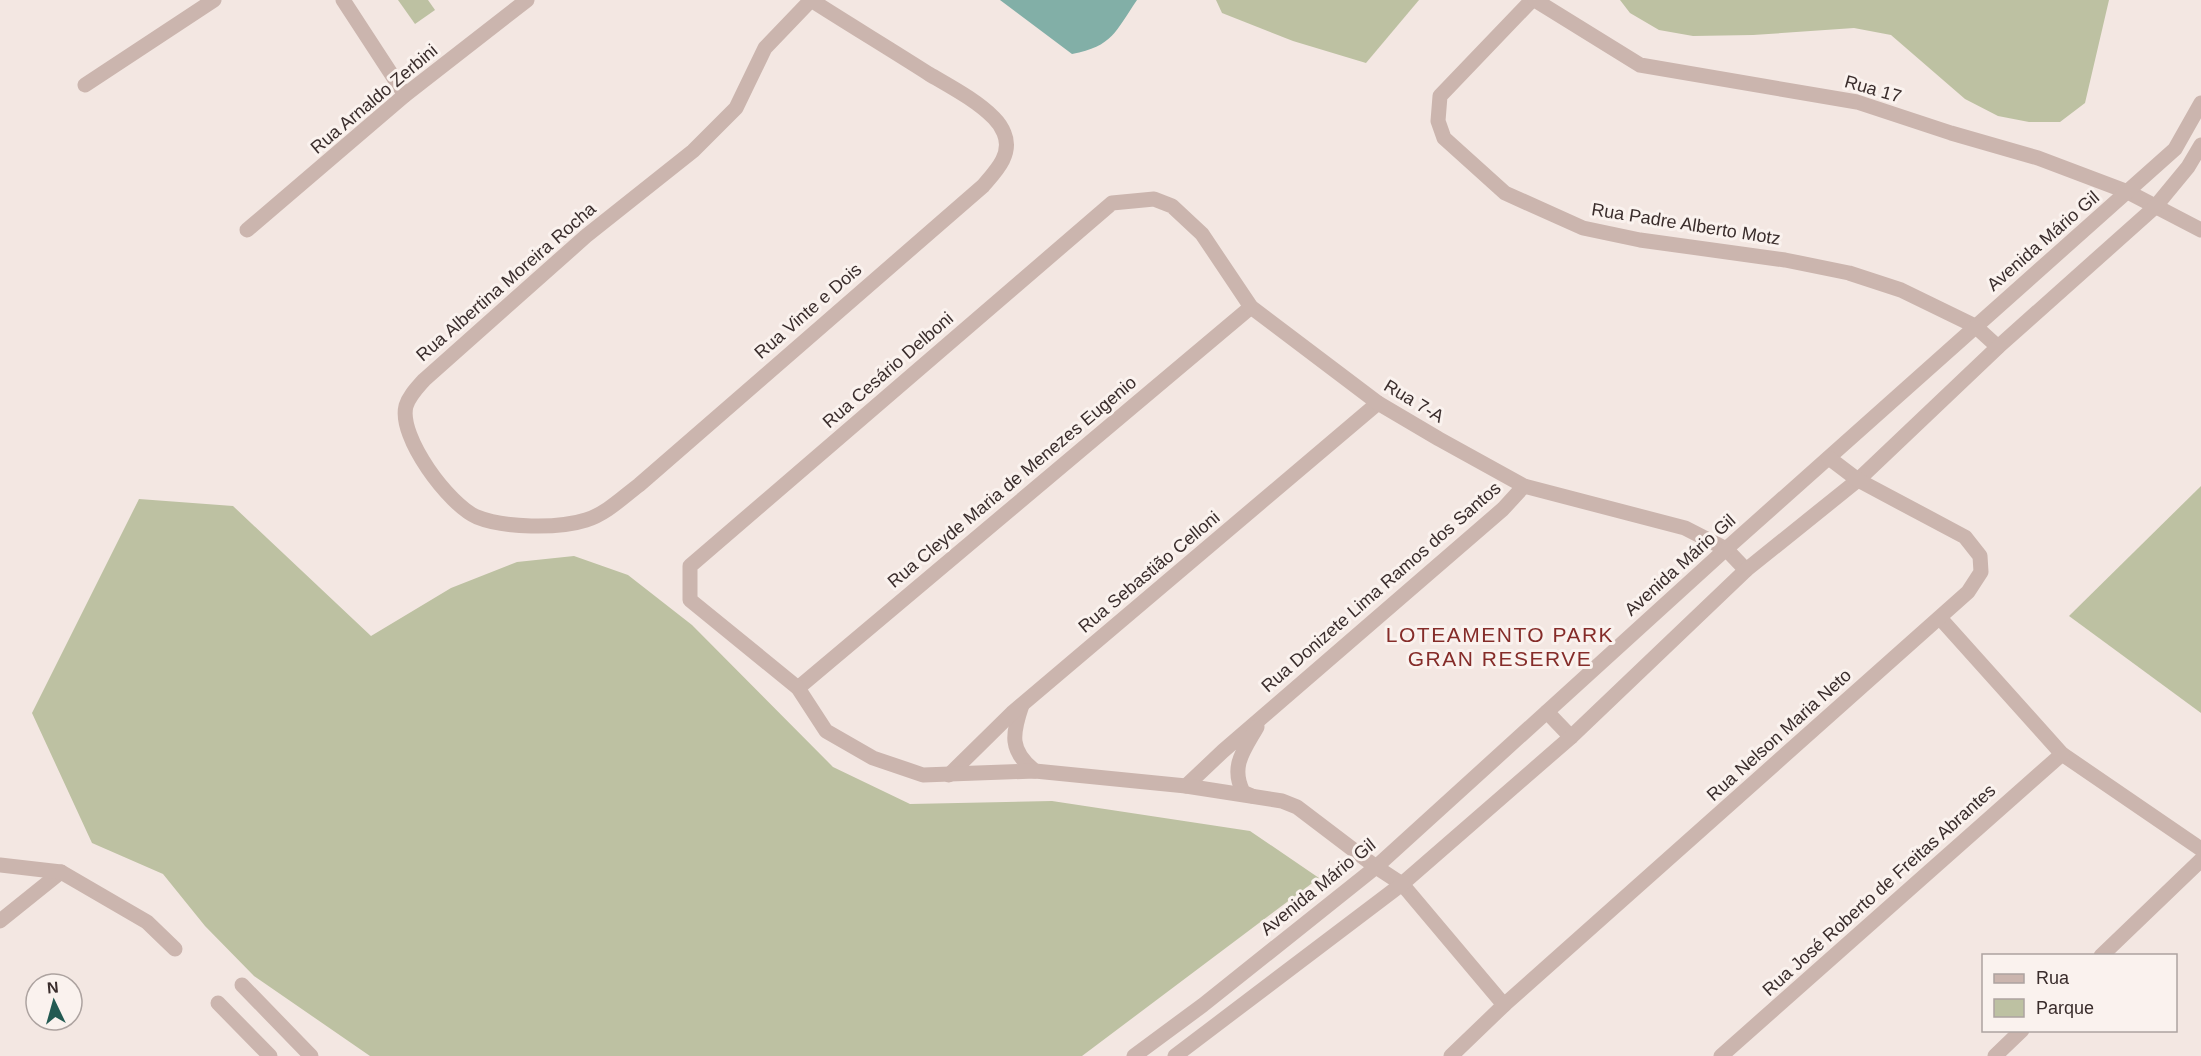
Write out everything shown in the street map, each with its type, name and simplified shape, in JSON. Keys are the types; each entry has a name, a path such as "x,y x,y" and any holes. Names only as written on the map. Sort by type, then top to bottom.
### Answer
{"street":[{"path":"85,85 214,0"},
{"path":"343,0 405,95"},
{"name":"Rua Arnaldo Zerbini","path":"247,230 405,95 527,0"},
{"name":"Rua Vinte e Dois","path":"600,514 639,485 983,186 996,171 1006,151 1005,134 996,120 980,106 811,0"},
{"name":"Rua Albertina Moreira Rocha","path":"600,514 572,523 529,525 496,522 477,517 464,510 444,491 411,439 405,421 406,405 424,380 586,236 693,151 736,108 765,48 811,0"},
{"name":"Rua 17","path":"1534,0 1640,65 1857,102 1951,133 2038,158 2128,192 2201,230"},
{"name":"Rua Padre Alberto Motz","path":"1534,0 1440,96 1438,104 1437,122 1444,138 1505,193 1583,228 1640,240 1785,260 1850,273 1901,291 1975,326 1998,347"},
{"name":"Avenida Mário Gil","path":"1134,1056 1203,1005 1376,867 1726,549 2175,149 2201,103"},
{"path":"1175,1056 1402,884 1571,737 1746,570 1858,480 1998,347 2155,207 2188,167 2201,145"},
{"name":"Rua 7-A","path":"1112,203 1154,199 1172,206 1202,234 1251,307 1378,403 1524,486 1685,528 1726,549 1746,570"},
{"name":"Rua Cesário Delboni","path":"798,688 690,600 690,566 1112,203"},
{"name":"Rua Cleyde Maria de Menezes Eugenio","path":"798,688 1251,307"},
{"name":"Rua Sebastião Celloni","path":"949,775 1022,705 1378,403"},
{"name":"Rua Nelson Maria Neto","path":"1452,1056 1504,1005 1940,618 1968,592 1981,572 1980,556 1965,537 1858,480 1829,458"},
{"name":"Rua Donizete Lima Ramos dos Santos","path":"1186,786 1503,509 1524,486"},
{"path":"1940,618 2062,754 2201,849"},
{"path":"798,688 825,731 873,758 923,775 1035,771 1186,786 1282,801 1297,807 1402,884 1504,1005"},
{"path":"1022,705 1015,726 1014,739 1017,752 1024,763 1035,771"},
{"path":"1547,712 1571,737"},
{"path":"1254,797 1243,792 1237,781 1236,767 1263,717"},
{"name":"Rua José Roberto de Freitas Abrantes","path":"1721,1056 2062,754"},
{"path":"2103,954 2201,860"},
{"path":"0,865 62,872 147,922 175,949"},
{"path":"0,921 62,872"},
{"path":"242,985 306,1051 287,1056"},
{"path":"218,1003 270,1056"},
{"path":"1203,1005 1218,1024"},
{"path":"1995,1056 2020,1032"}],"green space":[{"path":"398,0 428,0 435,10 415,24"},
{"path":"1216,0 1419,0 1366,63 1293,41 1222,13"},
{"path":"1620,0 2109,0 2085,103 2060,122 2029,122 1998,116 1965,99 1891,35 1854,28 1753,35 1693,36 1659,30 1630,13"},
{"path":"2201,486 2201,713 2069,616"},
{"path":"139,499 233,506 371,636 451,588 517,562 574,556 628,575 692,625 833,767 910,804 1052,801 1250,831 1319,878 1082,1056 370,1056 254,976 205,926 163,874 92,843 32,713"}],"water":[{"path":"1000,0 1137,0 1118,29 1105,42 1086,51 1072,54"}],"district":[{"name":"LOTEAMENTO PARK GRAN RESERVE","path":"1500,647"}]}
